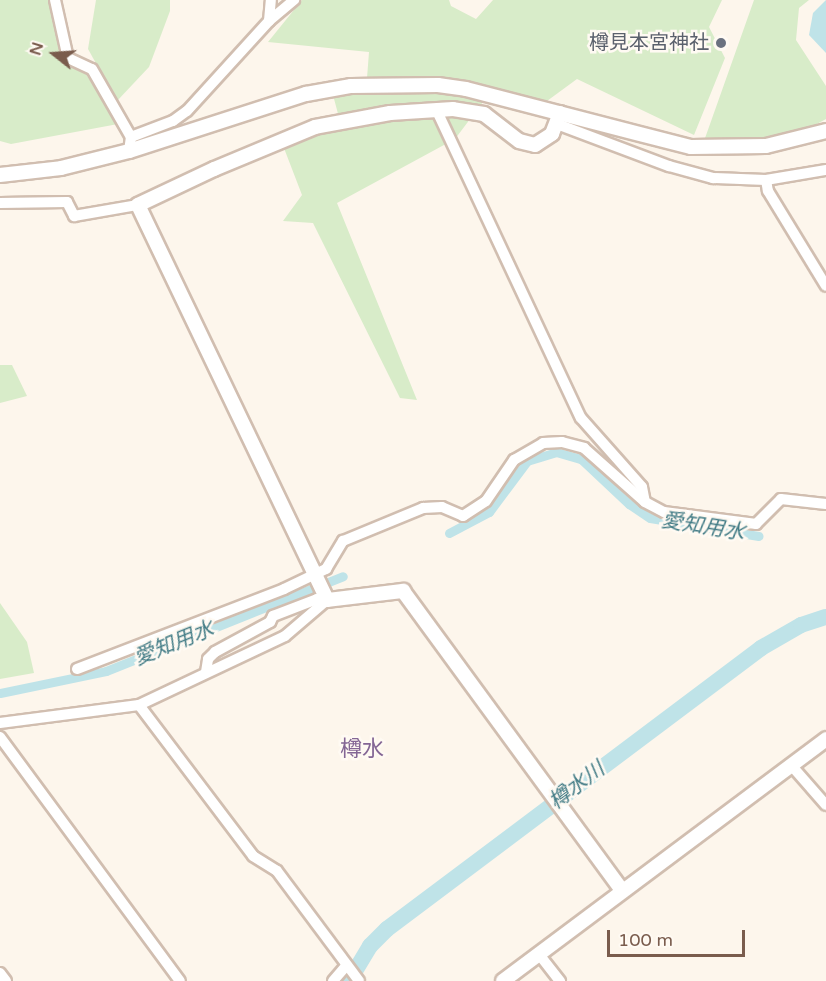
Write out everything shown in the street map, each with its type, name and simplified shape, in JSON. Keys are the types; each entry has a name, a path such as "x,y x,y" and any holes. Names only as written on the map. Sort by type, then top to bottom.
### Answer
{"street":[{"path":"56,0 68,58 92,69 131,137 129,151"},
{"path":"268,21 271,0"},
{"path":"131,137 173,121 188,111 268,21 294,0"},
{"path":"0,175 61,168 129,151 296,98 351,86 438,85 500,96 696,175 766,180 826,170"},
{"path":"0,203 67,202 74,216 138,206 292,135 390,113 436,109 484,114 528,145 545,141 559,119"},
{"path":"436,109 582,417 642,487 645,502"},
{"path":"559,119 691,147 766,146 826,131"},
{"path":"766,180 768,191 826,286"},
{"path":"138,206 326,596"},
{"path":"78,669 317,574 326,569 343,541 423,508 442,507 456,516 476,509 493,492 514,460 543,443 562,442 584,448 645,502 664,512 748,525 762,520 781,499 826,504"},
{"path":"284,589 292,609"},
{"path":"206,672 208,659 215,652 292,609 326,596 403,591 511,740 551,789 622,890"},
{"path":"0,723 139,705 285,636 326,596"},
{"path":"139,705 253,856 277,871 353,974 333,981"},
{"path":"0,737 180,981"},
{"path":"503,981 826,739"},
{"path":"791,765 826,805"},
{"path":"538,953 560,981"},
{"path":"0,973 6,981"}],"green space":[{"path":"0,0 53,0 59,32 118,124 11,144 0,141"},
{"path":"96,0 170,0 170,11 149,67 117,101 88,49"},
{"path":"302,0 449,0 451,6 476,19 493,0 722,0 709,27 725,58 694,135 577,79 547,101 492,90 455,139 337,203 417,400 400,398 313,223 283,221 302,195 282,143 341,125 333,95 366,91 369,52 268,42"},
{"path":"754,0 809,0 799,8 796,40 826,86 826,119 804,131 760,141 704,141"},
{"path":"0,365 12,365 27,396 0,403"},
{"path":"0,603 27,642 34,673 0,679"}],"water":[{"path":"826,0 826,53 809,35 813,13"}],"waterway":[{"name":"愛知用水","path":"449,533 489,512 527,461 556,452 581,459 629,504 650,518 759,536"},
{"name":"愛知用水","path":"0,693 106,671 343,576"},
{"name":"樽水川","path":"349,981 370,946 387,929 761,648 801,625 826,617"}],"place":[{"name":"樽見本宮神社","path":"721,43"}],"district":[{"name":"樽水","path":"362,750"}]}
